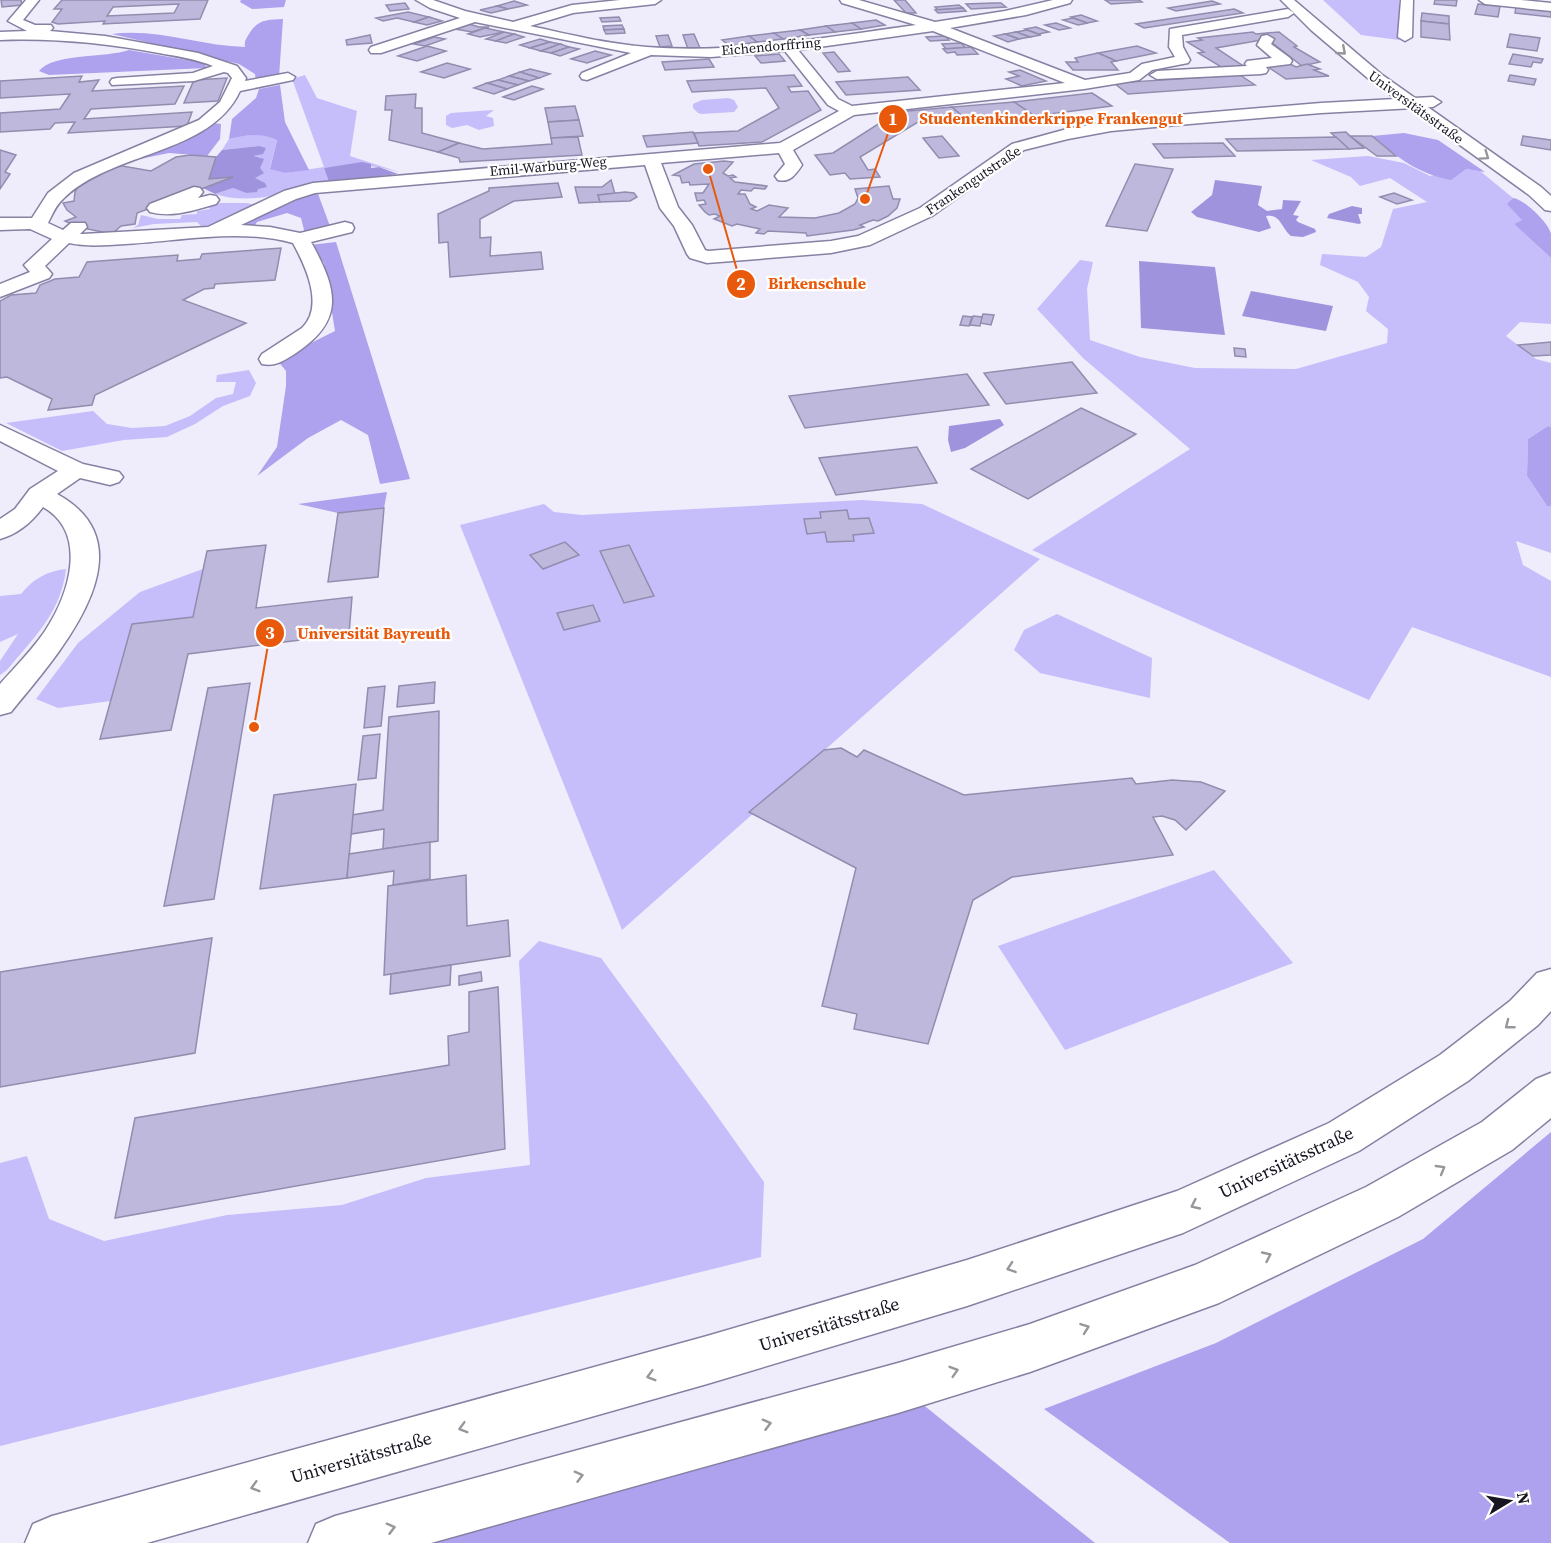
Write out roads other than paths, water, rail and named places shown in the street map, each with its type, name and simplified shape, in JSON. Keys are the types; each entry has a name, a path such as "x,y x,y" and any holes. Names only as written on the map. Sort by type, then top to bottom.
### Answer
{"street":[{"name":"Eichendorffring","path":"422,0 450,10 477,10 512,26 614,47 648,51 725,52 788,46 933,26 1066,0"},
{"path":"512,26 572,9 655,0"},
{"name":"Emil-Warburg-Weg","path":"846,0 933,26 1115,98"},
{"path":"1405,37 1407,0"},
{"path":"1485,0 1551,8"},
{"path":"1195,74 1198,70 1183,60 1176,47 1175,32 1288,6"},
{"name":"Universitätsstraße","path":"1288,6 1345,54 1411,95 1551,206"},
{"path":"19,7 15,21 33,29 86,26 101,34 96,38"},
{"path":"376,50 477,10"},
{"path":"0,36 96,38 203,58 221,64 223,68"},
{"path":"1267,44 1285,61 1252,64 1243,52 1267,44"},
{"path":"788,46 833,102 850,111"},
{"path":"587,76 648,51"},
{"name":"Emil-Warburg-Weg","path":"1134,77 1147,67 1183,60"},
{"name":"Emil-Warburg-Weg","path":"199,240 277,201 312,188 784,148 850,111 1084,85 1134,77 1261,70 1252,64"},
{"path":"37,225 46,207 68,185 99,165 175,138 210,120 228,106 239,78 232,69 223,68 194,76 117,82"},
{"path":"237,87 288,77"},
{"name":"Frankengutstraße","path":"651,158 669,208 683,225 697,254 707,256 831,247 863,241 926,212 1018,147 1067,134 1411,95 1433,102"},
{"name":"Universitätsstraße","path":"1433,102 1551,186"},
{"path":"1135,107 1166,121"},
{"path":"784,148 794,165 784,176"},
{"path":"208,197 277,201"},
{"path":"0,223 25,217 46,207"},
{"path":"0,223 37,225 47,232 70,232 83,240 128,233 199,240 282,233 300,239 345,228"},
{"path":"0,278 34,265 70,232"},
{"path":"270,359 317,325 321,309 320,289 309,255 300,239"},
{"path":"0,291 42,274 34,265"},
{"path":"6,431 76,470 110,477"},
{"path":"0,531 24,516 39,494 76,470"},
{"path":"0,704 61,629 79,588 87,552 81,530 59,502 39,494"},
{"name":"Universitätsstraße","path":"52,1543 707,1360 967,1283 1183,1211 1344,1137 1454,1068 1524,1013 1551,985"},
{"path":"335,1543 898,1388 1030,1348 1202,1286 1382,1202 1497,1136 1551,1092"}],"place":[{"name":"Birkenschule","path":"708,169"},
{"name":"Studentenkinderkrippe Frankengut","path":"865,199"},
{"name":"Universität Bayreuth","path":"254,727"}]}
